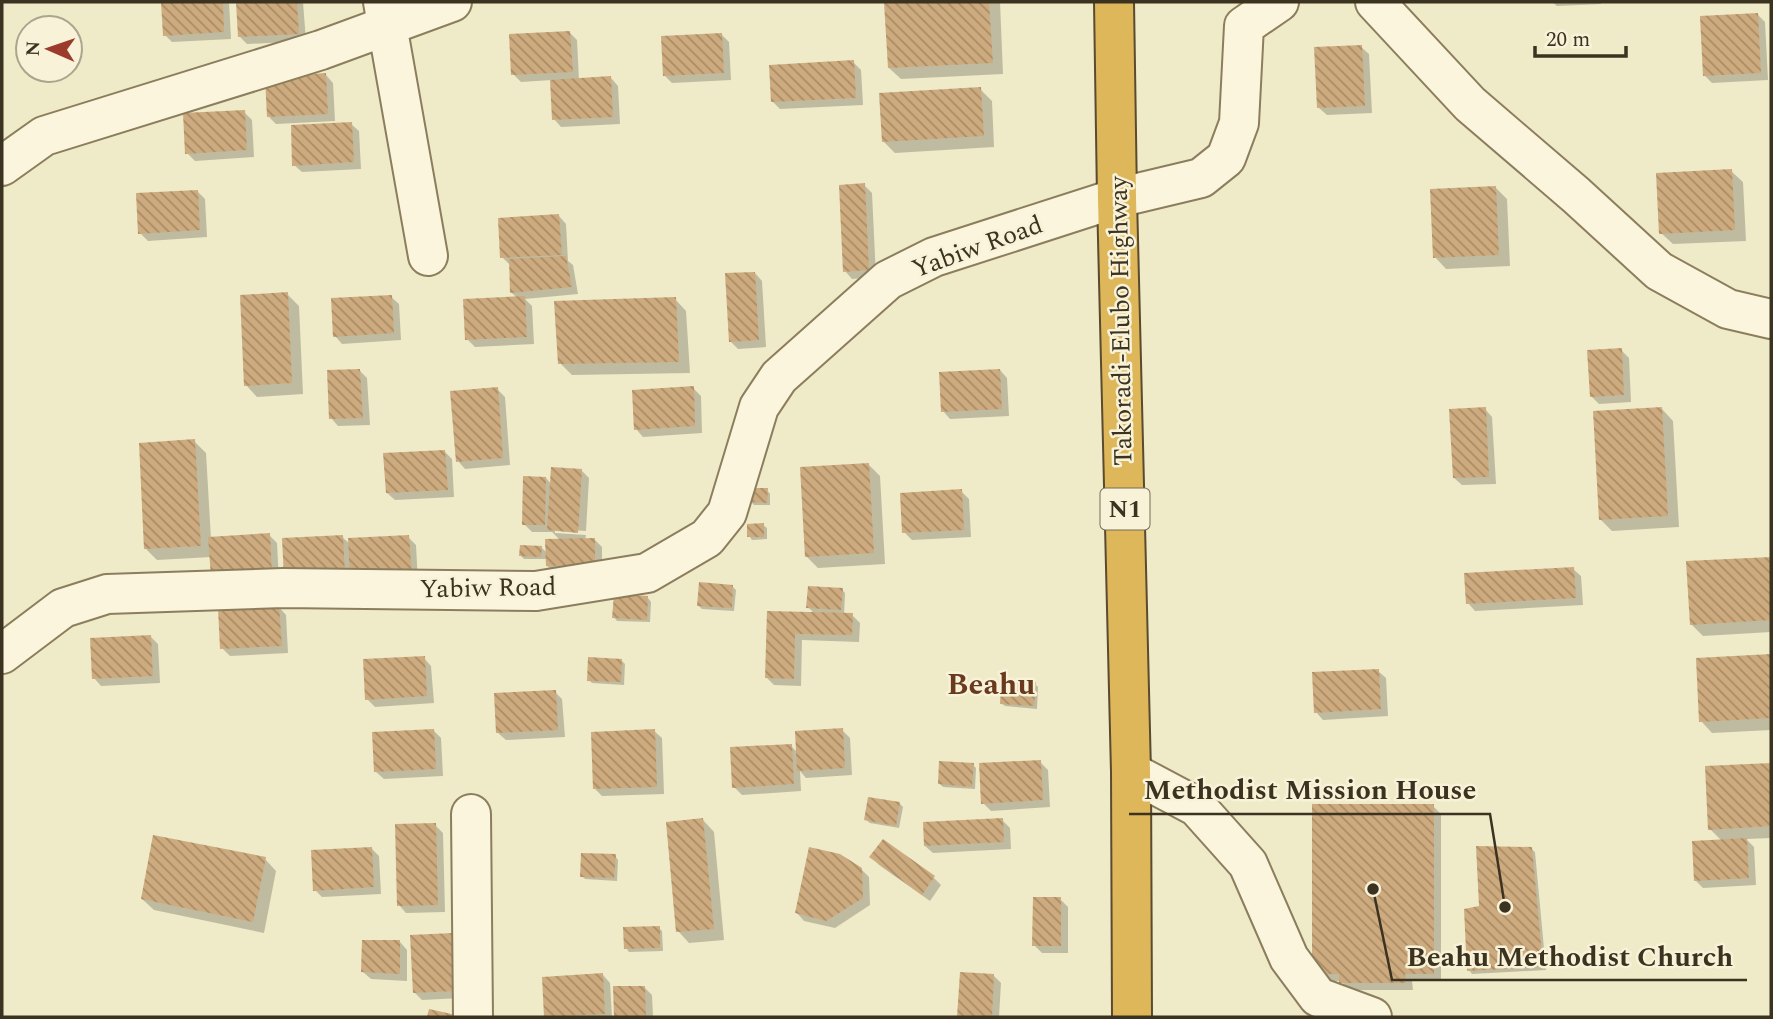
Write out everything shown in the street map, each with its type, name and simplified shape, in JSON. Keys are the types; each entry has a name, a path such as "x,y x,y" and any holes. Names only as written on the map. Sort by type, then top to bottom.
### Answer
{"highway":[{"name":"Takoradi-Elubo Highway","path":"1114,2 1116,198 1132,772 1132,1017"}],"street":[{"path":"2,166 44,135 321,50 385,14 452,2"},
{"path":"1244,14 1279,2"},
{"path":"1375,2 1470,104 1659,271 1728,309 1771,319"},
{"path":"385,14 428,256"},
{"name":"Yabiw Road","path":"2,654 63,608 107,594 283,588 536,590 647,573 707,538 727,513 759,407 779,377 888,280 934,257 1116,198 1201,178 1226,158 1239,123 1244,14"},
{"path":"1132,772 1197,807 1248,864 1289,958 1318,997 1372,1017"},
{"path":"471,814 472,1017"}],"building":[{"path":"161,2 223,2 224,32 163,36"},
{"path":"236,2 297,2 299,34 238,37"},
{"path":"884,2 989,2 993,63 888,68"},
{"path":"1758,13 1761,73 1703,76 1700,16"},
{"path":"570,31 573,72 511,75 509,34"},
{"path":"722,33 724,73 663,76 661,36"},
{"path":"1362,45 1365,106 1317,108 1314,47"},
{"path":"854,60 856,98 771,102 769,65"},
{"path":"326,73 328,114 267,117 265,77"},
{"path":"611,76 613,117 552,120 550,80"},
{"path":"981,87 984,136 882,142 879,93"},
{"path":"245,110 247,150 185,154 183,113"},
{"path":"352,122 354,162 292,166 291,125"},
{"path":"1732,169 1735,230 1659,234 1656,173"},
{"path":"865,183 869,270 843,272 839,185"},
{"path":"1496,186 1499,255 1433,258 1430,189"},
{"path":"198,190 200,230 138,234 136,193"},
{"path":"559,214 562,255 500,258 498,218"},
{"path":"566,256 572,287 510,293 509,259"},
{"path":"755,272 759,340 729,342 725,273"},
{"path":"288,292 292,383 244,386 240,295"},
{"path":"392,295 394,333 333,337 331,298"},
{"path":"525,296 527,337 465,340 463,299"},
{"path":"676,297 679,362 558,364 554,301"},
{"path":"1622,348 1624,395 1590,397 1587,350"},
{"path":"360,369 363,418 329,419 327,370"},
{"path":"1000,369 1002,409 941,412 939,372"},
{"path":"694,386 695,426 634,430 632,390"},
{"path":"498,387 503,458 456,462 450,391"},
{"path":"1486,407 1489,477 1453,478 1449,409"},
{"path":"1662,407 1668,516 1599,520 1593,411"},
{"path":"195,439 201,546 144,549 139,443"},
{"path":"445,450 448,490 386,493 383,453"},
{"path":"869,463 874,553 805,557 800,467"},
{"path":"551,467 582,469 578,533 547,530"},
{"path":"523,476 546,477 545,525 522,525"},
{"path":"749,488 768,488 767,503 748,502"},
{"path":"962,489 964,530 902,533 900,493"},
{"path":"764,523 764,537 747,537 747,524"},
{"path":"270,533 272,574 211,577 208,537"},
{"path":"343,535 345,575 284,579 282,538"},
{"path":"409,535 412,576 350,579 348,538"},
{"path":"595,538 595,565 546,566 545,539"},
{"path":"520,545 542,546 541,557 519,556"},
{"path":"1771,557 1771,620 1690,625 1686,561"},
{"path":"1574,567 1576,598 1466,604 1464,573"},
{"path":"699,582 733,585 732,608 697,606"},
{"path":"808,586 843,588 841,610 806,608"},
{"path":"614,594 648,596 647,620 612,618"},
{"path":"279,605 282,646 220,649 218,608"},
{"path":"767,611 853,613 852,635 795,634 794,679 765,678"},
{"path":"151,635 153,676 92,679 90,638"},
{"path":"1771,654 1771,718 1699,722 1696,658"},
{"path":"425,656 427,696 365,700 363,659"},
{"path":"588,657 622,659 621,682 587,681"},
{"path":"1379,669 1381,709 1314,713 1312,672"},
{"path":"1001,680 1036,682 1034,706 1000,704"},
{"path":"556,690 558,730 496,733 494,693"},
{"path":"843,728 845,768 797,771 795,731"},
{"path":"434,729 436,769 374,772 372,732"},
{"path":"655,729 657,787 593,789 591,732"},
{"path":"792,744 794,784 732,788 730,747"},
{"path":"1041,760 1043,800 981,804 979,763"},
{"path":"939,761 974,763 972,787 938,784"},
{"path":"1771,763 1771,826 1708,830 1705,766"},
{"path":"868,797 900,802 896,826 864,820"},
{"path":"1312,804 1434,804 1434,974 1405,974 1406,983 1339,983 1339,974 1312,974"},
{"path":"703,818 714,929 676,932 666,822"},
{"path":"1003,818 1004,842 924,846 923,822"},
{"path":"436,823 438,905 397,906 395,824"},
{"path":"153,835 266,857 253,922 141,899"},
{"path":"1747,838 1749,878 1694,881 1692,841"},
{"path":"883,839 935,876 922,895 869,857"},
{"path":"1476,846 1532,847 1543,967 1467,971 1464,909 1479,906"},
{"path":"372,847 374,887 313,891 311,850"},
{"path":"809,847 840,854 862,868 863,898 826,921 795,913"},
{"path":"581,853 616,854 614,878 580,877"},
{"path":"1033,897 1061,897 1061,946 1032,946"},
{"path":"660,926 660,948 624,949 623,927"},
{"path":"453,933 455,991 413,993 410,935"},
{"path":"362,940 400,940 400,974 361,972"},
{"path":"960,972 994,974 992,1017 957,1017"},
{"path":"603,973 605,1014 544,1017 542,977"},
{"path":"613,986 645,986 646,1017 614,1017"},
{"path":"429,1009 456,1015 427,1017"}],"place":[{"name":"Beahu Methodist Church","path":"1373,889"},
{"name":"Methodist Mission House","path":"1505,907"}],"district":[{"name":"Beahu","path":"991,684"}]}
